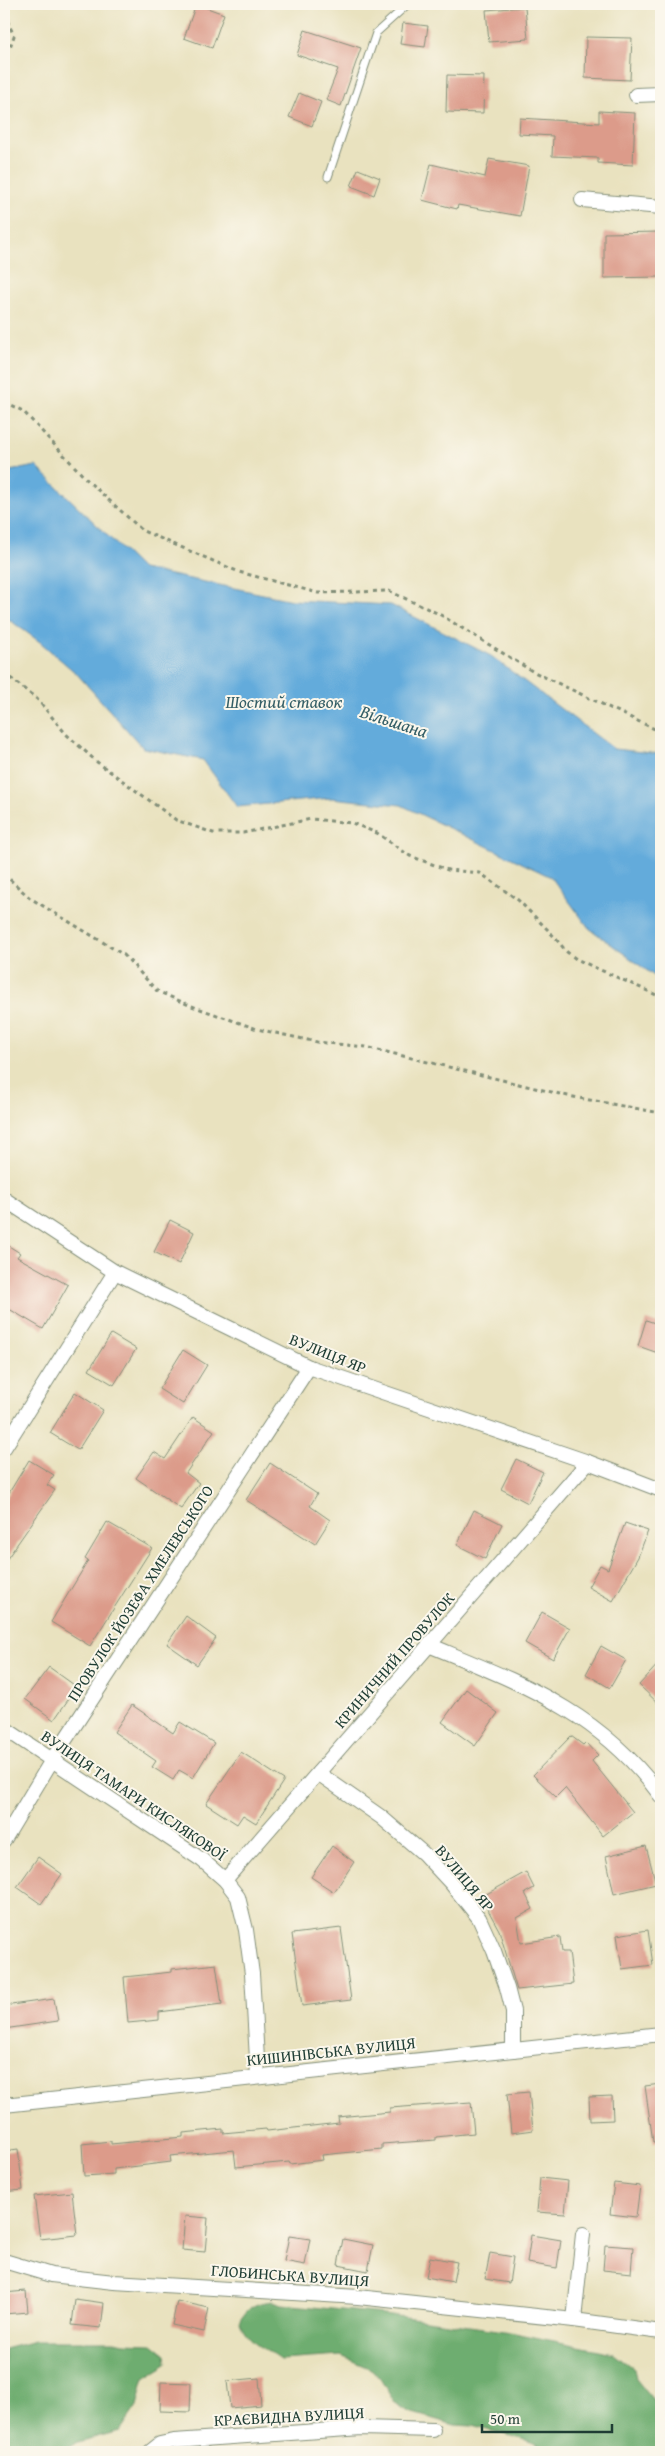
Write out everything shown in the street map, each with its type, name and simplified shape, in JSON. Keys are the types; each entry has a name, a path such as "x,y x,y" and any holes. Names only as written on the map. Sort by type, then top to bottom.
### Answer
{"street":[{"path":"636,95 661,94"},
{"path":"582,200 661,207"},
{"name":"ВУЛИЦЯ ЯР","path":"4,1199 115,1272 309,1368 588,1462 661,1490"},
{"path":"4,1448 115,1272"},
{"name":"ПРОВУЛОК ЙОЗЕФА ХМЕЛЕВСЬКОГО","path":"4,1840 52,1760 309,1368"},
{"name":"КРИНИЧНИЙ ПРОВУЛОК","path":"225,1880 588,1462"},
{"path":"429,1645 500,1673 570,1711 615,1743 638,1765 661,1796"},
{"name":"ВУЛИЦЯ ТАМАРИ КИСЛЯКОВОЇ","path":"4,1728 202,1860 225,1880 238,1897 246,1930 252,1974 258,2076"},
{"name":"ВУЛИЦЯ ЯР","path":"318,1773 381,1817 424,1854 451,1883 479,1918 494,1950 513,2011 513,2050"},
{"name":"КИШИНІВСЬКА ВУЛИЦЯ","path":"4,2105 258,2076 661,2034"},
{"path":"574,2320 583,2234"},
{"name":"ГЛОБИНСЬКА ВУЛИЦЯ","path":"4,2262 51,2275 114,2282 358,2297 574,2320 661,2332"},
{"name":"КРАЄВИДНА ВУЛИЦЯ","path":"150,2452 160,2444 174,2441 362,2428 433,2430"}],"lane":[{"path":"328,177 376,33 408,4"}],"path":[{"path":"4,13 14,36 10,47 4,53"},
{"path":"4,402 23,412 89,482 142,530 239,572 318,593 389,591 439,614 532,671 661,732"},
{"path":"4,673 37,699 66,734 97,762 176,820 213,833 244,833 311,819 352,823 377,833 410,856 448,870 480,873 518,900 576,960 661,997"},
{"path":"4,874 30,898 124,955 157,991 189,1005 257,1029 317,1042 366,1047 568,1096 661,1113"}],"green space":[{"path":"273,2301 282,2304 383,2314 505,2331 613,2353 634,2369 636,2379 658,2406 661,2407 661,2452 554,2452 523,2439 472,2426 455,2425 409,2412 394,2402 378,2375 371,2369 341,2356 280,2360 257,2344 246,2334 240,2322 250,2308"},
{"path":"35,2341 116,2341 152,2344 166,2355 167,2364 144,2378 137,2406 120,2431 77,2442 62,2452 4,2452 4,2349"}],"water":[{"name":"Шостий ставок","path":"36,466 142,569 292,600 391,605 491,656 614,749 661,754 661,981 589,928 551,877 401,805 331,798 237,807 203,760 143,748 77,674 40,642 4,616 4,472"}],"building":[{"path":"196,4 224,14 212,48 184,38"},
{"path":"525,7 528,39 489,42 486,10"},
{"path":"403,23 428,26 425,47 400,44"},
{"path":"305,30 361,48 341,106 326,100 338,69 297,55"},
{"path":"586,37 632,38 630,80 585,78"},
{"path":"447,75 484,76 483,113 446,112"},
{"path":"299,93 321,102 312,126 289,117"},
{"path":"599,111 635,113 633,165 598,163 598,158 552,156 553,136 519,134 520,118 599,123"},
{"path":"489,159 529,166 520,216 458,205 457,209 422,200 431,164 485,177"},
{"path":"358,169 380,178 374,195 351,186"},
{"path":"661,232 661,277 604,278 604,233"},
{"path":"170,1220 194,1232 179,1264 154,1252"},
{"path":"4,1243 20,1253 17,1257 68,1285 43,1329 4,1306"},
{"path":"646,1320 661,1325 661,1354 638,1346"},
{"path":"111,1334 136,1349 114,1385 89,1370"},
{"path":"183,1350 207,1365 183,1404 159,1389"},
{"path":"75,1392 103,1410 78,1450 50,1433"},
{"path":"193,1417 214,1431 186,1473 199,1483 181,1509 136,1478 154,1452 165,1459"},
{"path":"516,1459 543,1472 528,1503 501,1489"},
{"path":"29,1460 54,1475 47,1485 55,1490 4,1563 4,1501"},
{"path":"270,1463 317,1494 310,1506 330,1520 315,1544 246,1500"},
{"path":"474,1510 502,1524 485,1559 457,1545"},
{"path":"107,1522 152,1548 90,1646 51,1622 88,1561 85,1559"},
{"path":"625,1523 648,1531 638,1557 613,1601 588,1587 600,1565 608,1569"},
{"path":"542,1612 570,1628 553,1659 525,1643"},
{"path":"186,1616 216,1638 197,1665 167,1644"},
{"path":"601,1646 626,1660 610,1688 586,1674"},
{"path":"661,1661 661,1706 639,1685"},
{"path":"49,1667 77,1687 54,1720 25,1699"},
{"path":"466,1689 498,1713 475,1746 442,1722"},
{"path":"132,1705 173,1733 180,1722 214,1743 193,1778 179,1770 173,1780 152,1767 156,1761 114,1732"},
{"path":"571,1736 583,1745 586,1742 598,1755 592,1761 633,1812 603,1836 565,1788 556,1797 533,1775"},
{"path":"241,1752 284,1780 256,1823 243,1815 237,1824 206,1804"},
{"path":"332,1846 354,1862 334,1892 311,1877"},
{"path":"646,1846 656,1884 614,1894 606,1856"},
{"path":"38,1857 62,1874 41,1904 17,1887"},
{"path":"526,1872 534,1888 525,1893 533,1909 517,1918 521,1943 560,1937 562,1952 569,1952 573,1984 517,1990 499,1930 481,1897"},
{"path":"341,1928 351,2000 302,2006 292,1934"},
{"path":"648,1930 653,1965 622,1969 617,1935"},
{"path":"216,1964 222,2004 159,2012 159,2020 128,2023 124,1977 172,1972 172,1969"},
{"path":"54,1999 58,2021 4,2029 4,2006"},
{"path":"661,2084 661,2141 653,2142 645,2086"},
{"path":"529,2092 533,2130 511,2133 507,2094"},
{"path":"612,2096 613,2120 590,2121 589,2097"},
{"path":"471,2102 474,2133 436,2137 436,2140 382,2144 382,2149 322,2155 323,2160 290,2164 289,2162 236,2167 234,2150 170,2156 171,2162 114,2169 114,2174 84,2176 82,2144 111,2141 111,2144 183,2137 183,2133 223,2129 223,2133 266,2129 267,2131 339,2123 338,2117 390,2112 390,2108"},
{"path":"18,2149 23,2190 4,2192 4,2151"},
{"path":"540,2178 568,2181 565,2214 537,2212"},
{"path":"614,2183 640,2186 636,2217 610,2214"},
{"path":"72,2192 77,2235 40,2239 34,2196"},
{"path":"185,2216 208,2218 205,2252 182,2250"},
{"path":"531,2235 561,2240 557,2268 527,2263"},
{"path":"289,2236 310,2239 305,2265 284,2261"},
{"path":"343,2239 373,2245 368,2271 338,2265"},
{"path":"605,2245 633,2247 631,2273 603,2270"},
{"path":"490,2253 513,2257 509,2283 485,2279"},
{"path":"430,2257 457,2262 453,2282 426,2277"},
{"path":"26,2291 28,2312 4,2314 4,2293"},
{"path":"75,2299 104,2303 101,2328 72,2325"},
{"path":"177,2301 209,2308 204,2332 172,2325"},
{"path":"259,2378 261,2405 230,2408 227,2381"},
{"path":"161,2382 191,2383 190,2412 160,2411"}],"water label":[{"name":"Вільшана","path":"394,721"}]}
